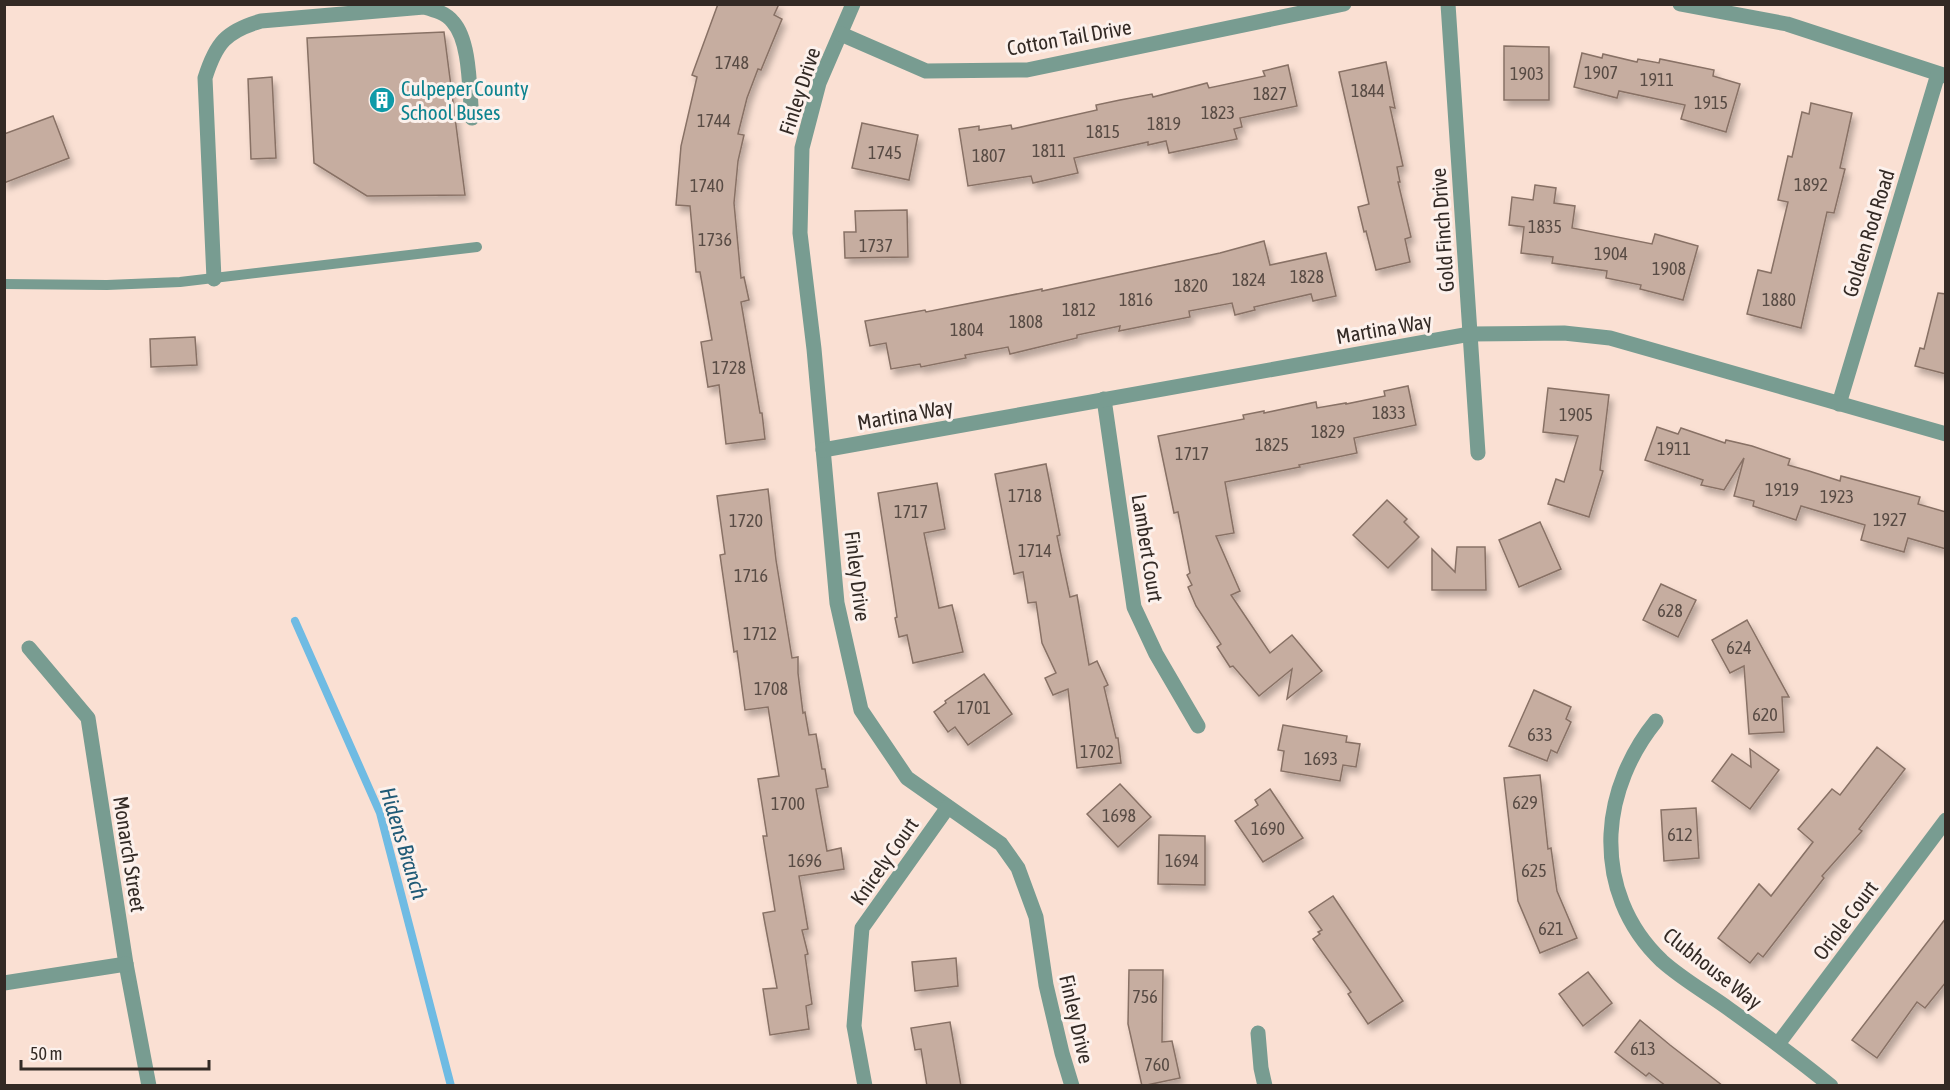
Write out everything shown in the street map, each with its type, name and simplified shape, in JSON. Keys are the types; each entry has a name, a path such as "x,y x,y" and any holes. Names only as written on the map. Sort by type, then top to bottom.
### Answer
{"street":[{"name":"Finley Drive","path":"854,4 819,82 802,148 800,233 814,349 837,603 861,710 908,778 1001,844 1018,868 1036,917 1046,985 1072,1086"},
{"name":"Cotton Tail Drive","path":"841,34 926,71 1027,70 1344,4"},
{"name":"Gold Finch Drive","path":"1448,4 1478,453"},
{"path":"1680,4 1786,24 1942,75"},
{"path":"214,279 205,78 212,56 223,40 242,26 261,21 424,7 440,11 453,21 465,47 472,118"},
{"name":"Golden Rod Road","path":"1839,404 1942,75"},
{"name":"Martina Way","path":"823,450 1470,334 1564,333 1610,338 1946,434"},
{"name":"Lambert Court","path":"1104,399 1134,607 1156,654 1198,726"},
{"name":"Monarch Street","path":"29,648 88,718 126,964 149,1086"},
{"name":"Clubhouse Way","path":"1656,721 1630,760 1618,791 1611,824 1610,855 1615,885 1626,913 1642,939 1663,961 1778,1044 1831,1086"},
{"name":"Knicely Court","path":"865,1086 854,1026 862,928 948,807"},
{"name":"Oriole Court","path":"1778,1044 1946,820"},
{"path":"4,983 126,964"},
{"path":"1258,1034 1265,1086"}],"lane":[{"path":"4,284 107,285 214,279 477,247"}],"building":[{"path":"718,4 779,4 774,15 782,19 747,98 738,134 744,135 738,161 734,203 741,278 744,277 749,300 741,302 765,439 726,444 719,385 708,387 701,342 712,340 700,272 696,272 690,206 676,205 681,146 697,77 692,75"},
{"name":"Culpeper County School Buses","path":"444,32 465,195 367,196 314,163 307,38"},
{"path":"1504,46 1549,47 1549,100 1504,100"},
{"path":"1582,53 1602,58 1603,54 1637,62 1638,59 1659,63 1660,59 1714,70 1713,76 1740,84 1726,132 1681,119 1685,105 1619,91 1617,98 1574,87"},
{"path":"1386,62 1395,108 1390,107 1403,166 1397,167 1400,182 1398,182 1411,237 1405,239 1410,262 1376,270 1358,207 1369,204 1339,72"},
{"path":"1288,65 1297,106 1240,118 1242,127 1234,129 1237,139 1169,153 1166,141 1148,145 1148,142 1074,158 1078,173 1033,183 1031,176 968,186 959,129 979,126 979,130 1011,125 1012,129 1097,110 1096,105 1152,94 1153,97 1207,83 1209,88 1265,76 1263,71"},
{"path":"272,77 276,158 251,159 248,79"},
{"path":"1811,103 1852,113 1840,168 1845,169 1834,213 1827,212 1801,328 1747,314 1758,270 1771,273 1788,202 1778,200 1788,156 1792,157 1802,112 1809,114"},
{"path":"53,116 69,158 4,183 4,134"},
{"path":"862,123 918,135 909,180 852,168"},
{"path":"1535,185 1556,188 1554,203 1575,206 1572,228 1652,244 1655,234 1698,246 1683,300 1640,289 1641,285 1606,278 1607,271 1552,263 1553,257 1521,253 1524,227 1509,225 1512,197 1533,200"},
{"path":"907,210 908,257 845,258 844,232 856,232 855,211"},
{"path":"1264,241 1270,265 1326,253 1336,296 1313,301 1311,294 1254,307 1255,310 1235,315 1232,303 1189,311 1190,317 1119,331 1120,326 1077,335 1077,338 1010,354 1008,347 965,355 966,358 921,367 920,364 891,369 886,343 870,346 865,321 925,310 926,312 1042,289 1042,291 1220,253"},
{"path":"1938,293 1946,294 1946,374 1915,366 1920,348 1924,349"},
{"path":"195,337 197,365 151,367 150,339"},
{"path":"1408,386 1416,425 1354,438 1357,453 1225,482 1234,533 1216,536 1240,591 1231,595 1270,653 1292,635 1322,671 1287,699 1292,669 1259,696 1233,666 1230,667 1217,647 1221,644 1196,606 1188,587 1192,585 1187,575 1190,573 1178,512 1174,513 1158,436 1244,419 1243,415 1316,402 1317,408 1346,404 1385,396 1384,391"},
{"path":"1548,388 1609,395 1600,470 1603,471 1589,517 1548,504 1556,479 1564,482 1578,436 1543,432"},
{"path":"1657,427 1678,434 1681,428 1725,443 1726,440 1752,446 1790,459 1788,465 1840,481 1841,476 1920,497 1918,504 1946,512 1946,549 1908,538 1904,552 1861,540 1865,525 1801,506 1796,520 1753,506 1754,501 1734,496 1744,458 1724,490 1701,485 1703,480 1645,460"},
{"path":"1046,464 1060,535 1057,536 1070,597 1077,595 1089,665 1097,661 1108,685 1104,687 1116,738 1118,738 1121,763 1077,768 1068,689 1053,695 1045,678 1056,673 1042,643 1036,602 1028,603 1023,572 1014,574 995,474"},
{"path":"937,483 945,529 924,533 939,608 952,605 963,652 913,663 907,635 899,637 895,618 897,617 878,493"},
{"path":"768,489 776,560 792,658 798,657 803,713 805,712 809,735 816,734 822,769 825,769 828,787 816,789 827,851 841,848 844,869 799,876 808,929 802,930 808,954 805,955 812,1004 806,1006 809,1029 770,1035 763,989 777,988 763,913 775,911 763,836 767,836 758,779 779,776 768,707 745,710 720,555 725,554 717,496"},
{"path":"1387,500 1407,519 1404,522 1419,537 1388,568 1353,535"},
{"path":"1540,522 1561,569 1519,587 1499,540"},
{"path":"1457,547 1485,547 1486,590 1432,590 1432,549 1455,572"},
{"path":"1661,584 1696,600 1678,637 1643,620"},
{"path":"1747,620 1789,697 1782,697 1784,732 1749,734 1744,666 1730,673 1712,640"},
{"path":"984,674 1012,714 968,745 955,727 948,732 934,712 946,703 945,701"},
{"path":"1534,690 1571,707 1566,719 1571,722 1557,753 1551,750 1547,761 1509,746"},
{"path":"1283,725 1347,736 1346,742 1360,744 1356,767 1343,765 1340,781 1281,771 1284,751 1278,750"},
{"path":"1877,747 1905,769 1859,829 1862,831 1822,876 1824,878 1763,957 1758,953 1750,963 1718,938 1759,884 1771,896 1813,842 1798,829 1832,789 1840,795"},
{"path":"1750,749 1779,770 1750,809 1712,781 1732,754 1751,767"},
{"path":"1540,775 1548,849 1551,848 1557,891 1577,938 1540,953 1518,901 1504,778"},
{"path":"1120,784 1151,817 1118,847 1087,814"},
{"path":"1270,789 1303,838 1263,862 1235,821 1258,805 1255,800"},
{"path":"1696,808 1699,858 1664,861 1661,810"},
{"path":"1159,835 1205,836 1205,885 1158,884"},
{"path":"1333,896 1403,1001 1368,1024 1348,994 1351,992 1313,939 1322,930 1309,912"},
{"path":"1946,918 1946,982 1925,1008 1917,1002 1877,1058 1852,1040"},
{"path":"956,958 958,986 915,991 912,962"},
{"path":"1129,970 1163,970 1162,1042 1172,1041 1180,1078 1142,1086 1128,1024"},
{"path":"1588,972 1612,1003 1583,1026 1559,994"},
{"path":"1640,1020 1723,1086 1666,1086 1649,1073 1646,1076 1615,1052"},
{"path":"950,1022 961,1086 927,1086 921,1049 915,1050 911,1028"}],"waterway":[{"name":"Hidens Branch","path":"295,621 380,813 451,1086"}],"place":[{"name":"Culpeper County School Buses","path":"382,100"}]}
